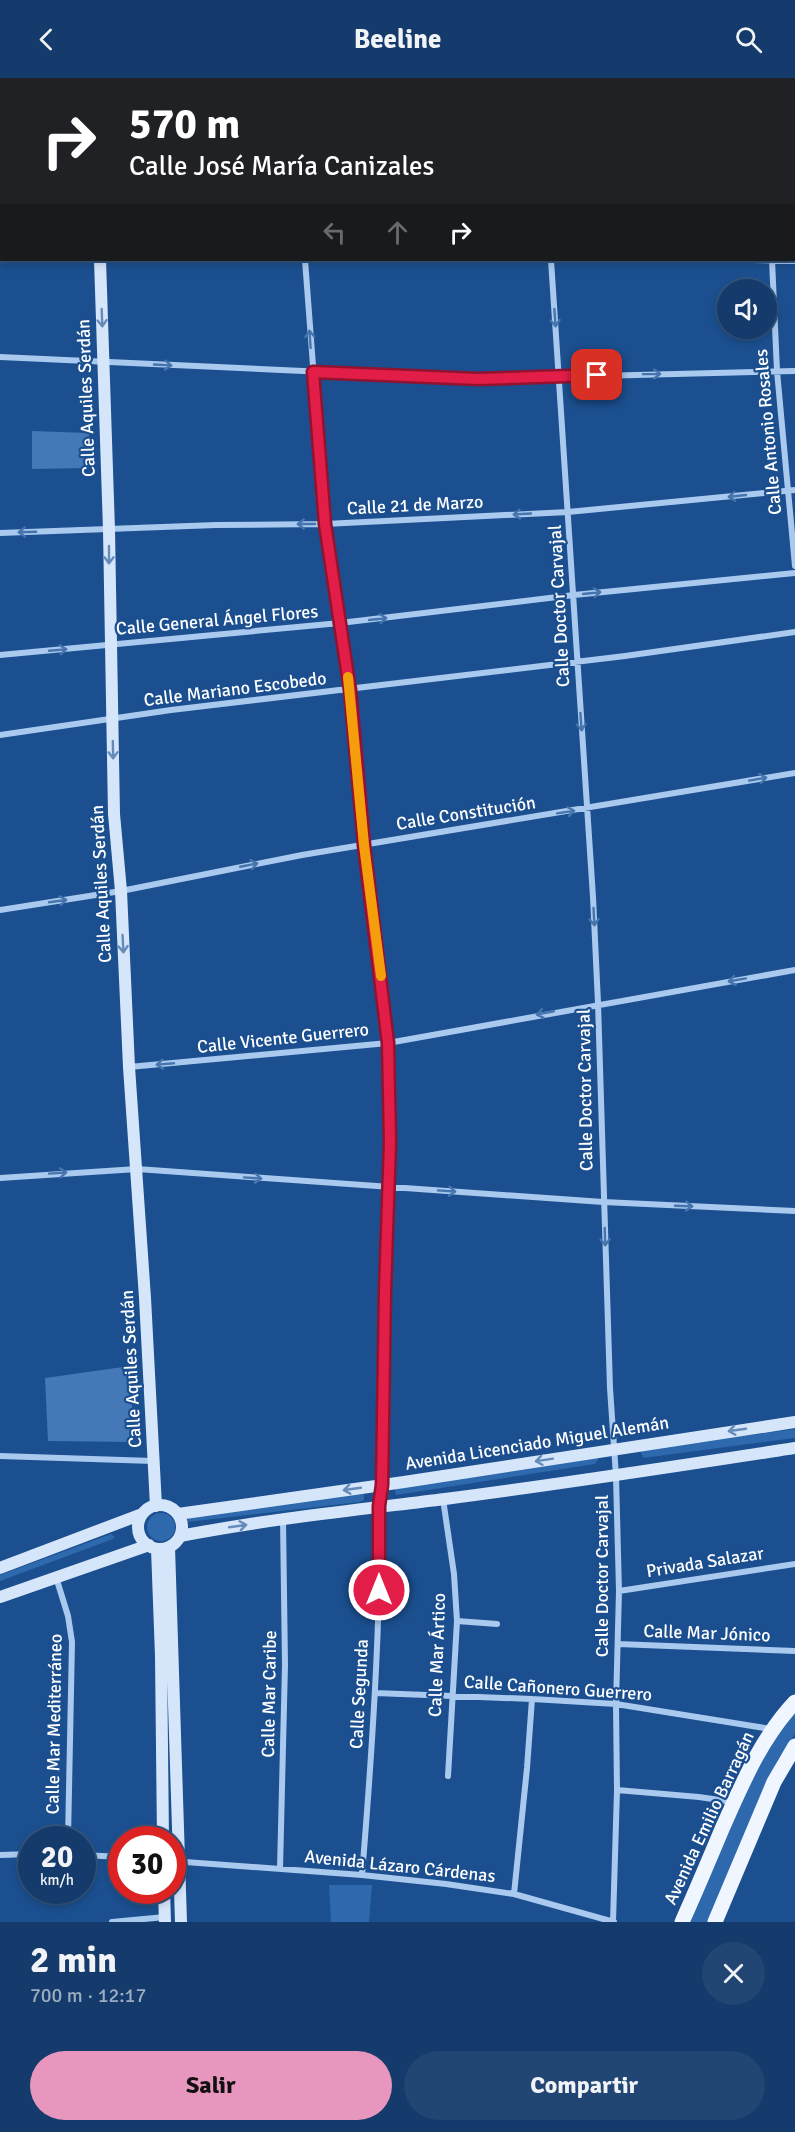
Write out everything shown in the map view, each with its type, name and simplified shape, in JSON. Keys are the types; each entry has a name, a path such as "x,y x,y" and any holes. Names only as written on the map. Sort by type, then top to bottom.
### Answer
{"main road":[{"name":"Avenida Emilio Barragán","path":"682,1922 734,1802 760,1749 772,1729 795,1702"},
{"path":"715,1922 774,1782 795,1746"}],"street":[{"name":"Calle Aquiles Serdán","path":"100,261 109,530 114,814 121,891 129,1068 156,1506"},
{"name":"Calle Segunda","path":"305,261 325,524 350,690 364,845 388,1043 390,1142 382,1485 379,1506 379,1590 375,1694 362,1875"},
{"name":"Calle Doctor Carvajal","path":"551,261 574,595 598,1004 603,1202 615,1449 619,1591 614,1922"},
{"name":"Calle Antonio Rosales","path":"772,261 777,371 795,566"},
{"path":"0,357 478,379 795,371"},
{"name":"Calle 21 de Marzo","path":"0,533 216,525 325,524 568,512 795,490"},
{"name":"Calle General Ángel Flores","path":"0,655 340,623 574,595 795,573"},
{"name":"Calle Mariano Escobedo","path":"0,735 171,710 350,690 795,632"},
{"name":"Calle Constitución","path":"0,910 121,891 302,855 795,773"},
{"name":"Calle Vicente Guerrero","path":"129,1068 388,1043 795,970"},
{"path":"0,1178 137,1169 603,1202 795,1211"},
{"name":"Avenida Licenciado Miguel Alemán","path":"178,1514 795,1422"},
{"path":"0,1597 56,1576 158,1547 180,1536 283,1519 616,1476 795,1448"},
{"path":"0,1456 154,1461"},
{"name":"Calle Mar Ártico","path":"443,1499 454,1574 456,1621 448,1776"},
{"path":"0,1568 142,1514 156,1506 169,1507 178,1514 181,1522 180,1536"},
{"path":"142,1514 138,1528 144,1541 158,1547"},
{"name":"Calle Mar Caribe","path":"280,1869 286,1655 283,1519"},
{"path":"158,1547 163,1826"},
{"path":"158,1547 174,1826"},
{"name":"Privada Salazar","path":"619,1591 795,1564"},
{"name":"Calle Mar Mediterráneo","path":"56,1576 68,1616 72,1642 68,1826"},
{"path":"456,1621 497,1624"},
{"name":"Calle Mar Jónico","path":"618,1644 795,1651"},
{"name":"Calle Cañonero Guerrero","path":"375,1694 616,1704 772,1729"},
{"path":"514,1894 532,1699"},
{"path":"617,1790 734,1802"},
{"path":"0,1855 18,1854"},
{"name":"Avenida Lázaro Cárdenas","path":"186,1862 362,1875 514,1894 614,1922"},
{"path":"112,1922 165,1920 164,1904"},
{"path":"180,1904 181,1922"}],"shaded area":[{"path":"795,1429 795,1438 643,1458 640,1449"},
{"path":"593,1455 599,1459 595,1464 396,1495 394,1487"},
{"path":"364,1493 364,1500 359,1502 188,1522 188,1516"},
{"path":"161,1513 171,1517 175,1527 171,1537 161,1541 151,1537 147,1527 151,1517"},
{"path":"111,1534 115,1537 113,1539 0,1581 0,1575"},
{"path":"795,1710 795,1734 778,1759 708,1922 686,1922 765,1751"},
{"path":"329,1885 372,1885 369,1922 331,1922"}],"building":[{"path":"32,431 89,433 89,468 32,469"},
{"path":"130,1366 134,1442 48,1441 45,1378"}],"slow traffic":[{"path":"348,677 364,845 381,976"}],"route":[{"path":"379,1590 379,1506 382,1485 390,1142 388,1043 364,845 350,690 325,524 313,372 478,379 597,375"}]}
